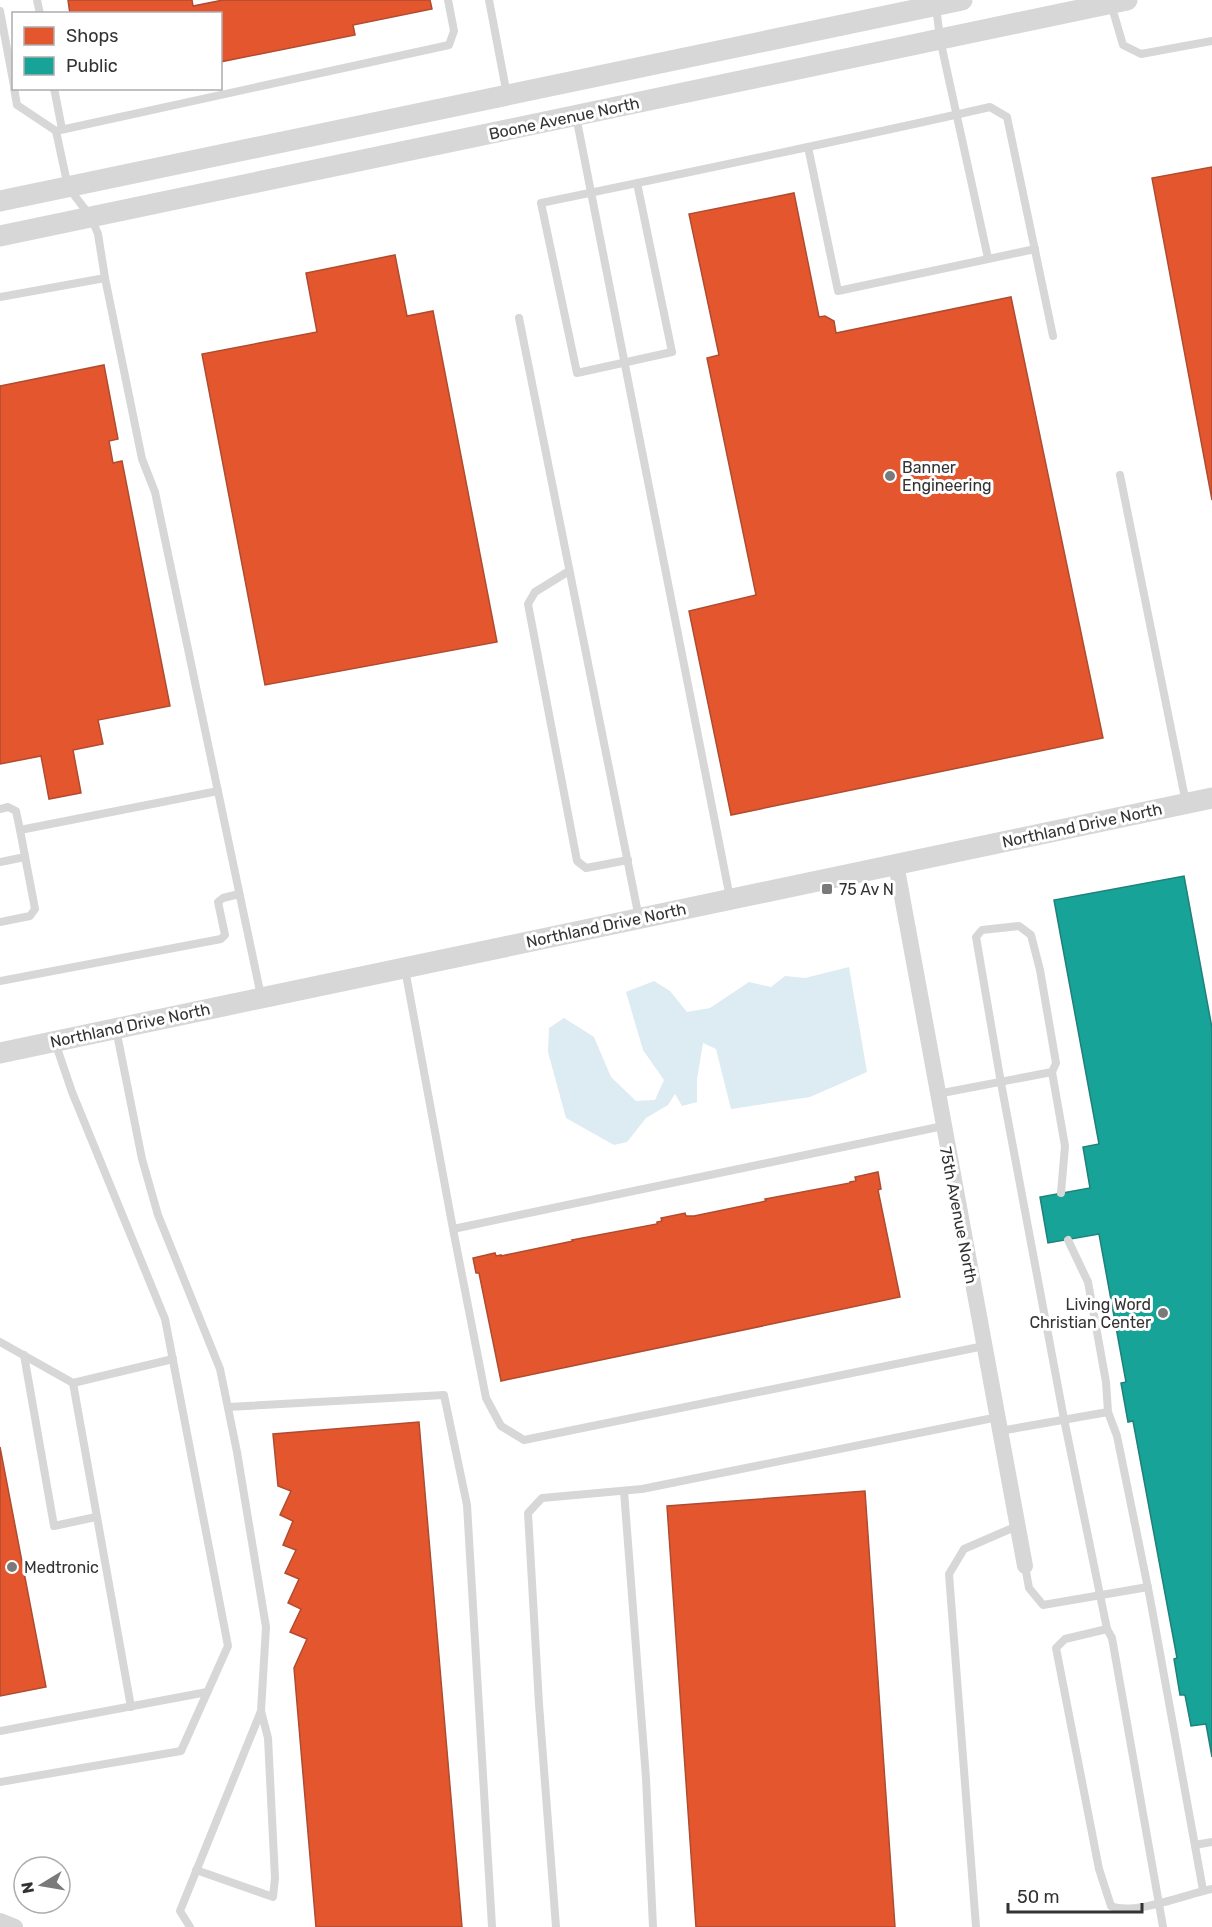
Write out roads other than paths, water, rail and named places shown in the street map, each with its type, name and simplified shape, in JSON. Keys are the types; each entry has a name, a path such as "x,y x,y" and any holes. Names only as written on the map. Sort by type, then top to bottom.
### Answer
{"street":[{"name":"Boone Avenue North","path":"0,201 935,3 962,0"},
{"name":"Boone Avenue North","path":"0,236 1119,2"},
{"name":"Northland Drive North","path":"0,1053 1212,798"},
{"name":"75th Avenue North","path":"896,864 1025,1566"},
{"path":"0,1921 15,1927"}],"lane":[{"path":"14,90 17,105 59,130 448,45 454,31 448,0"},
{"path":"489,0 507,95"},
{"path":"1119,2 1123,45 1141,54 1212,41"},
{"path":"935,3 940,39 988,258"},
{"path":"0,11 12,76"},
{"path":"54,90 68,187 91,217 98,234 142,459 155,492 262,997"},
{"path":"637,183 672,352 577,373 541,203 990,108 1007,117 1053,336"},
{"path":"576,116 730,900"},
{"path":"808,147 838,291 1035,249"},
{"path":"0,297 105,278"},
{"path":"519,318 639,919"},
{"path":"1120,475 1186,804"},
{"path":"569,571 535,592 528,604 577,861 586,868 628,860"},
{"path":"20,830 218,791"},
{"path":"0,809 8,807 16,811 35,909 30,916 0,922"},
{"path":"0,862 25,857"},
{"path":"0,981 221,939 225,935 219,902 223,898 239,894"},
{"path":"1061,1193 1065,1146 1052,1072 1056,1063 1040,970 1031,935 1019,926 982,930 976,937 1001,1083 1064,1419 1107,1629 1112,1638 1163,1927"},
{"path":"405,967 486,1398 501,1426 524,1440 984,1346"},
{"path":"116,1028 142,1159 158,1215 220,1369 266,1628 261,1711 268,1738 275,1878 273,1897 196,1870"},
{"path":"0,1782 181,1751 228,1646 165,1319 72,1092 55,1041"},
{"path":"937,1094 1052,1072"},
{"path":"453,1229 943,1126"},
{"path":"1068,1240 1088,1282 1106,1382 1108,1412 1117,1436 1148,1587 1195,1845 1208,1890 1159,1904 1118,1910 1111,1906 1099,1869 1056,1648 1065,1639 1107,1629"},
{"path":"0,1342 73,1383 173,1359"},
{"path":"24,1355 54,1526 96,1517"},
{"path":"73,1383 131,1707"},
{"path":"228,1407 444,1395 467,1505 492,1927"},
{"path":"556,1927 539,1704 528,1513 542,1498 653,1487 999,1424 1064,1419 1108,1412"},
{"path":"624,1491 646,1779 653,1927"},
{"path":"976,1927 949,1574 964,1549 1017,1526"},
{"path":"1025,1566 1029,1588 1043,1605 1148,1587"},
{"path":"0,1731 207,1692"},
{"path":"190,1927 180,1911 261,1711"},
{"path":"1195,1845 1212,1842"}],"place":[{"name":"Banner Engineering","path":"890,476"},
{"name":"75 Av N","path":"827,889"},
{"name":"Living Word Christian Center","path":"1163,1313"},
{"name":"Medtronic","path":"12,1567"}]}
